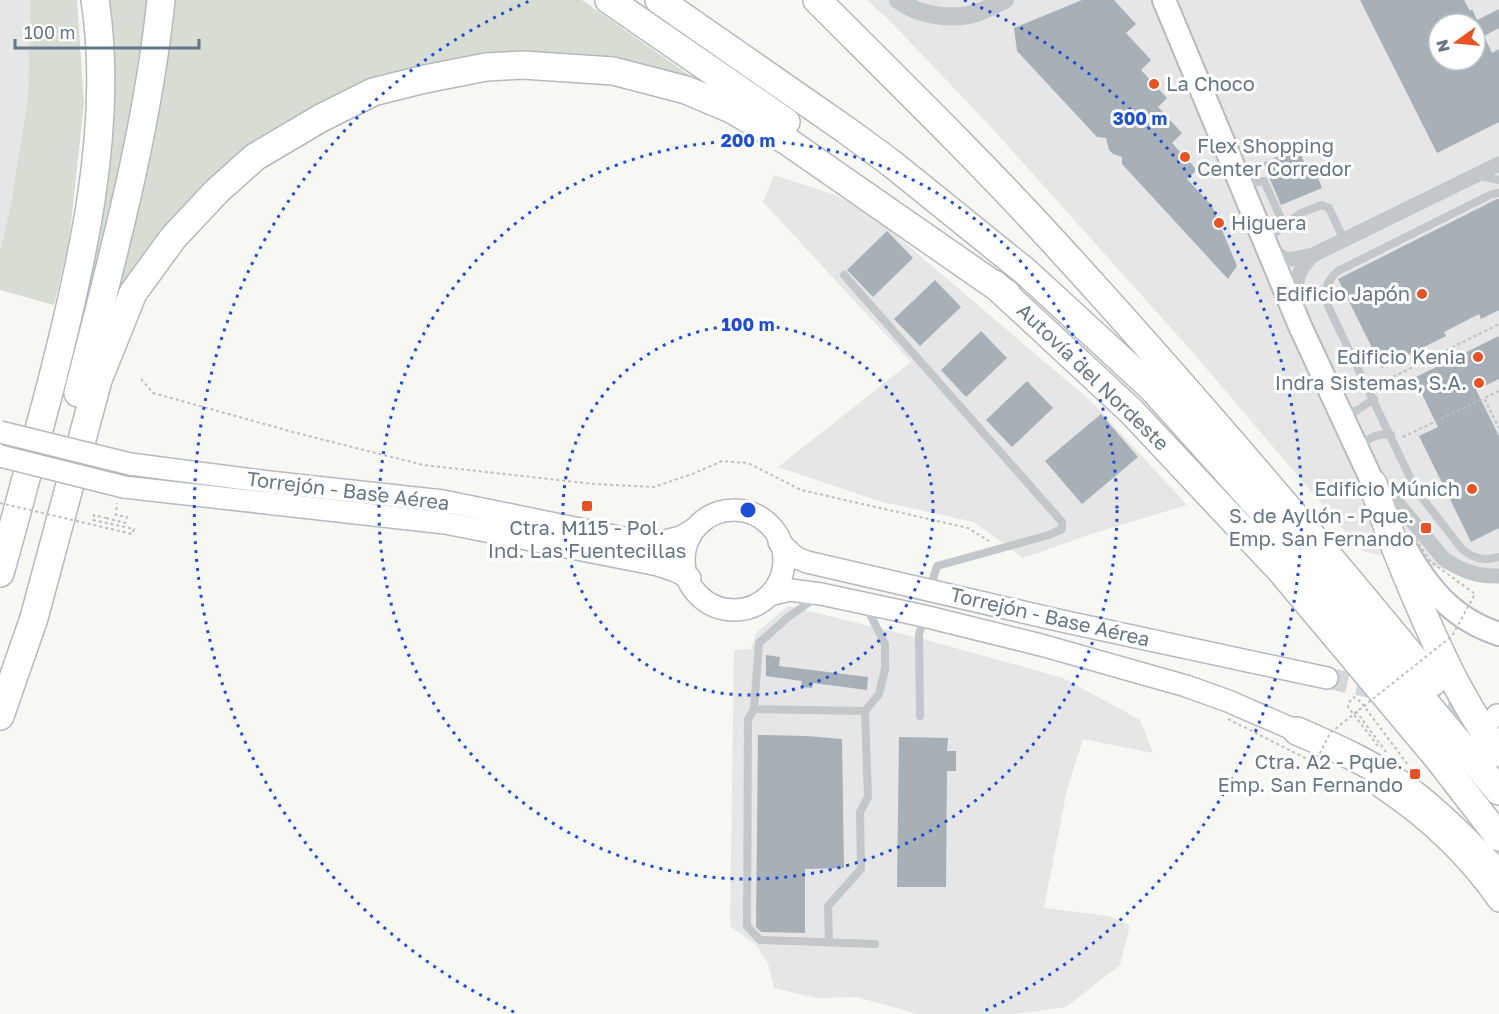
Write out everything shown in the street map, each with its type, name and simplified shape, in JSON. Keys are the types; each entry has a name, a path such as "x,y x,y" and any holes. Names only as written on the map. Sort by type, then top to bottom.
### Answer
{"highway":[{"path":"0,573 66,326 88,221 97,149 101,81 95,0"},
{"path":"0,716 20,615 128,197 147,104 161,0"},
{"name":"Autovía del Nordeste","path":"609,0 873,185 1006,294 1131,411 1282,572 1437,757 1499,837"},
{"name":"Autovía del Nordeste","path":"659,0 846,130 1026,272 1152,388 1311,565 1499,791"},
{"path":"687,0 766,57 846,130"},
{"path":"817,0 1060,249 1320,544 1499,762"},
{"path":"0,716 34,618 98,380 133,293 173,238 217,191 255,157 321,118 373,92 486,67 523,65 613,71 686,90 731,109 787,141 1006,294"},
{"path":"1364,467 1391,540 1452,680 1499,753"},
{"path":"1297,731 1352,755 1403,786 1458,833 1499,875"}],"main road":[{"path":"1164,0 1300,326 1364,467 1407,550 1432,591 1449,607 1470,622 1499,633"},
{"name":"Torrejón - Base Aérea","path":"0,432 130,464 443,501 624,538 661,542 681,537 694,528"},
{"name":"Torrejón - Base Aérea","path":"0,456 125,488 445,523 658,565 690,578"},
{"path":"738,509 762,519 771,528 779,542 783,560 778,586 773,594 756,606 736,610 717,607 700,596 690,578 684,553 694,528 713,513 738,509"},
{"name":"Torrejón - Base Aérea","path":"779,542 795,556 807,562 1074,624 1327,678"},
{"name":"Torrejón - Base Aérea","path":"773,594 790,590 821,594 924,616 1041,645 1185,686 1234,703 1297,731 1396,797 1448,842 1484,878 1499,901"}],"street":[{"path":"898,0 906,6 950,17 977,13 1005,0"},
{"path":"1154,0 1251,228 1258,239 1287,260 1313,255 1499,164"},
{"path":"1300,326 1296,292 1298,277 1302,266 1313,255"},
{"path":"1364,467 1443,558 1467,571 1499,576"}],"lane":[{"path":"1476,175 1499,180"},
{"path":"1241,185 1264,181 1284,225"},
{"path":"1499,193 1492,194 1338,270 1329,278 1325,293 1329,308 1416,490 1462,549 1478,559 1487,560 1499,557"},
{"path":"1267,246 1284,225 1301,213 1322,205 1329,208 1344,240"},
{"path":"844,275 1062,522 1062,529 1055,532 937,566 930,590"},
{"path":"1339,411 1347,413 1356,411 1374,399"},
{"path":"1364,467 1363,444 1377,435 1393,438"},
{"path":"821,594 787,618 759,643 754,709 748,719 747,926 760,940 874,944"},
{"path":"829,942 828,906 861,869 860,812 868,797 866,711 879,694 885,669 885,644 865,604"},
{"path":"920,716 919,634 924,616"},
{"path":"754,709 866,711"}],"path":[{"path":"1369,388 1499,324"},
{"path":"141,379 153,393 423,465 654,487 722,461 748,463 801,490 968,528 1002,548"},
{"path":"1393,438 1499,391"},
{"path":"1484,398 1499,428"},
{"path":"0,502 132,534 134,529 93,520 94,515 125,523 127,518 116,515 118,493 125,495 125,488"},
{"path":"1228,719 1315,763 1330,732 1452,636 1475,594 1430,561 1411,532"},
{"path":"1356,711 1386,751 1383,753 1348,706 1354,698 1360,702 1408,765"}],"shaded area":[{"path":"0,0 30,0 28,96 10,210 0,250"},
{"path":"30,0 77,0 84,103 69,242 54,305 0,290 0,250 10,210 28,96"},
{"path":"106,0 149,0 123,166 78,356 71,354"},
{"path":"172,0 582,0 722,98 468,59 262,141 110,317 144,178 163,87"},
{"path":"867,0 1499,0 1499,581 1362,551 1188,347 990,126"},
{"path":"774,175 833,194 872,215 1092,402 1187,505 1088,535 1023,558 974,522 879,501 778,467 911,362 763,202"},
{"path":"788,606 927,640 1063,678 1140,720 1153,753 1083,739 1067,789 1044,908 1108,916 1130,925 1120,965 1066,1007 1014,1014 918,1014 857,997 817,998 774,988 768,963 756,945 730,926 734,650 751,649 756,633"}],"building":[{"path":"1082,0 1114,0 1136,24 1126,33 1151,60 1141,70 1167,98 1158,107 1182,133 1172,143 1197,170 1187,179 1212,206 1237,266 1228,279 1122,164 1122,157 1109,150 1106,138 1097,137 1017,51 1014,28"},
{"path":"1360,0 1464,0 1470,11 1472,9 1473,12 1427,12 1427,72 1487,72 1487,42 1492,53 1499,49 1499,122 1437,153"},
{"path":"1499,9 1499,28 1487,34 1487,15"},
{"path":"1298,148 1310,176 1316,173 1322,188 1281,205 1263,163"},
{"name":"Edificio Japón","path":"1499,199 1499,310 1481,319 1479,314 1444,332 1446,336 1382,368 1338,279"},
{"path":"887,231 913,258 873,297 847,270"},
{"path":"935,280 961,307 920,346 894,319"},
{"path":"981,331 1007,358 966,397 941,370"},
{"name":"Edificio Múnich","path":"1499,336 1499,379 1476,390 1499,436 1499,528 1471,542 1419,436 1438,427 1414,378"},
{"path":"1027,381 1053,408 1012,447 986,420"},
{"path":"1101,414 1138,457 1082,504 1045,461"},
{"path":"766,655 780,657 779,666 868,677 867,690 813,683 812,688 801,687 802,681 766,676"},
{"path":"758,735 842,739 844,868 805,869 805,933 761,932 756,927"},
{"path":"899,737 948,738 947,751 956,751 956,771 947,771 946,887 897,887"}],"tunnel":[{"path":"1327,678 1479,711"}],"place":[{"name":"La Choco","path":"1154,84"},
{"name":"Flex Shopping Center Corredor","path":"1185,157"},
{"name":"Higuera","path":"1219,223"},
{"name":"Edificio Japón","path":"1422,294"},
{"name":"Edificio Kenia","path":"1478,357"},
{"name":"Indra Sistemas, S.A.","path":"1479,383"},
{"name":"Edificio Múnich","path":"1472,489"},
{"name":"Ctra. M115 - Pol. Ind. Las Fuentecillas","path":"587,506"},
{"name":"S. de Ayllón - Pque. Emp. San Fernando","path":"1426,528"},
{"name":"Ctra. A2 - Pque. Emp. San Fernando","path":"1415,774"}]}
